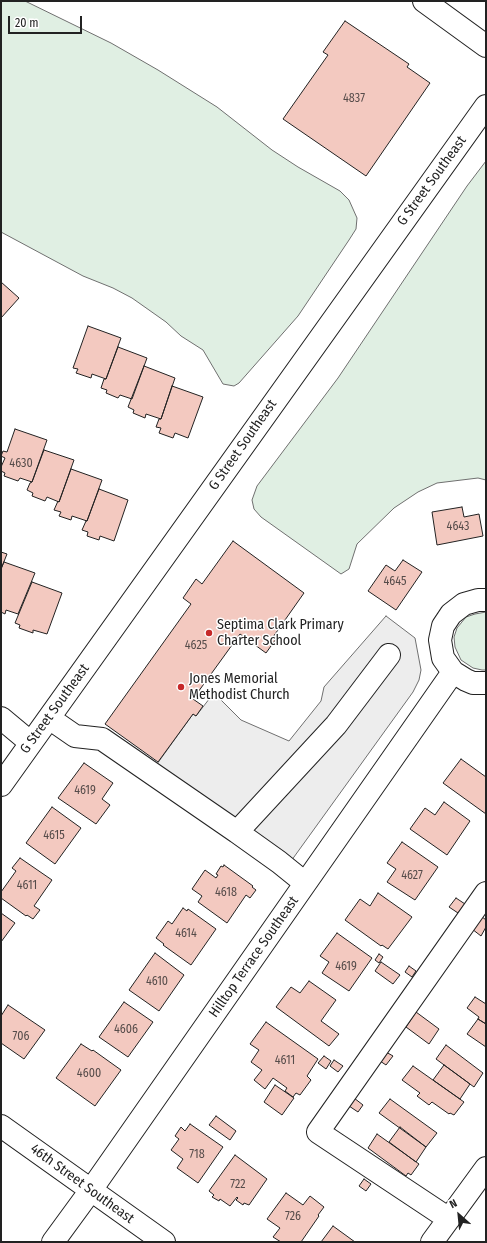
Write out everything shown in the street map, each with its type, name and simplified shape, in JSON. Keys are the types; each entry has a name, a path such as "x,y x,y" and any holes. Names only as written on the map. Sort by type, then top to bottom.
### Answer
{"street":[{"path":"424,1 486,46"},
{"name":"G Street Southeast","path":"1,785 486,106"},
{"path":"486,600 478,600 464,604 451,614 443,626 440,640 443,658 453,672 473,683 486,683"},
{"path":"237,832 336,725 389,655"},
{"name":"Hilltop Terrace Southeast","path":"53,1242 91,1190 453,672"},
{"path":"1,718 31,743"},
{"path":"48,718 75,736 102,739 237,832 306,883"},
{"path":"449,1218 318,1132 486,893"},
{"name":"46th Street Southeast","path":"1,1126 164,1242"},
{"path":"432,1242 486,1168"}],"green space":[{"path":"1,1 25,1 111,43 217,107 272,150 340,191 349,200 357,218 356,229 298,316 239,383 234,386 223,384 203,350 181,336 166,322 132,298 113,288 83,276 1,232"},
{"path":"486,161 486,480 478,478 437,483 418,492 394,508 357,544 349,569 341,574 261,517 254,509 252,500 257,486 338,378 467,186"},
{"path":"486,612 486,670 482,670 473,668 461,660 455,647 454,637 457,628 466,617"}],"shaded area":[{"path":"386,616 415,638 421,670 419,680 413,692 281,875 157,764 193,714 196,716 213,694 217,696 241,720 289,741 321,701 324,687"}],"building":[{"path":"345,21 409,64 407,67 430,83 366,176 283,119 328,55 323,52"},
{"path":"1,282 19,298 1,318"},
{"path":"88,326 121,338 106,379 92,374 91,378 76,373 78,369 73,368"},
{"path":"118,347 147,358 132,399 120,395 118,398 106,393 107,390 101,388"},
{"path":"144,366 175,378 161,419 146,414 145,418 133,413 134,410 128,407"},
{"path":"172,386 203,397 188,438 175,433 173,438 159,433 161,428 156,427 159,419 161,419"},
{"path":"15,429 47,440 32,482 20,478 18,481 4,476 5,473 1,471 5,458 1,456 3,451 7,452"},
{"path":"44,450 74,460 59,502 47,497 45,501 32,496 33,493 27,490 32,482"},
{"path":"71,469 102,480 87,521 72,516 71,520 59,516 61,512 54,510 58,501 59,502"},
{"path":"99,489 128,500 114,541 100,536 99,540 87,536 88,532 82,530"},
{"path":"462,507 464,517 479,514 483,536 437,545 432,512"},
{"path":"233,541 304,593 273,637 276,639 266,653 240,634 193,699 203,706 196,716 193,714 158,762 105,724 191,604 183,598 196,579 202,584"},
{"path":"1,552 7,554 1,569"},
{"path":"403,560 422,572 396,610 368,591 386,565 395,571"},
{"path":"4,562 35,573 18,614 6,610 5,614 1,612 1,569"},
{"path":"32,582 62,593 47,634 33,630 33,633 19,628 20,625 15,623"},
{"path":"461,759 486,777 486,814 443,783"},
{"path":"84,763 113,783 102,799 110,805 96,824 58,798"},
{"path":"444,802 470,821 447,855 410,829 425,808 435,815"},
{"path":"52,807 81,828 55,864 26,843"},
{"path":"402,842 438,867 415,900 387,882 396,869 387,863"},
{"path":"20,858 52,880 34,906 40,910 33,919 27,915 26,916 1,898 1,892 16,871 12,868"},
{"path":"224,865 253,886 252,887 256,890 250,898 246,895 227,923 198,902 202,896 192,889 205,870 216,878 218,875 216,874 221,866 223,867"},
{"path":"378,893 412,917 388,949 382,945 381,946 345,920 360,899 370,906"},
{"path":"456,898 465,904 458,913 449,907"},
{"path":"183,908 187,911 188,909 216,929 191,965 163,945 164,944 156,938 168,921 172,924"},
{"path":"1,913 15,923 1,942"},
{"path":"481,916 486,920 486,927 481,936 472,929"},
{"path":"337,933 372,958 349,991 322,973 329,962 320,956"},
{"path":"155,953 184,975 159,1011 129,990"},
{"path":"379,954 383,957 379,963 375,960"},
{"path":"381,962 400,975 393,984 375,971"},
{"path":"409,966 416,971 412,977 405,972"},
{"path":"309,981 336,1000 321,1021 339,1034 329,1046 276,1007 291,987 300,993"},
{"path":"475,997 486,1004 486,1024 478,1019 479,1017 467,1008"},
{"path":"124,1002 153,1022 128,1057 99,1037"},
{"path":"8,1005 45,1030 24,1059 1,1043 1,1016"},
{"path":"416,1012 439,1029 429,1044 406,1027"},
{"path":"478,1019 486,1024 486,1047 467,1034"},
{"path":"266,1022 318,1059 307,1076 311,1080 300,1095 296,1093 293,1097 285,1091 287,1088 273,1078 265,1089 254,1080 262,1070 251,1062 259,1050 250,1044"},
{"path":"81,1044 92,1051 93,1050 121,1070 95,1106 56,1078"},
{"path":"446,1045 483,1073 474,1087 436,1059"},
{"path":"386,1052 393,1056 386,1065 380,1061"},
{"path":"324,1056 331,1061 326,1069 318,1063"},
{"path":"334,1060 343,1066 338,1072 330,1066"},
{"path":"444,1065 470,1084 460,1099 433,1080"},
{"path":"413,1066 464,1102 454,1115 449,1114 432,1102 429,1105 417,1096 420,1093 402,1080"},
{"path":"275,1085 294,1098 282,1115 264,1102"},
{"path":"354,1098 363,1105 358,1112 349,1106"},
{"path":"390,1099 437,1133 426,1147 379,1113"},
{"path":"216,1116 236,1131 230,1140 209,1125"},
{"path":"190,1124 223,1147 198,1183 177,1168 183,1159 171,1150 179,1139 175,1136 181,1127 185,1131"},
{"path":"400,1127 426,1147 416,1162 389,1142"},
{"path":"377,1134 419,1164 411,1175 408,1173 406,1176 368,1148"},
{"path":"235,1155 267,1179 249,1205 244,1203 243,1205 236,1200 238,1198 237,1197 230,1206 220,1199 219,1201 212,1197 214,1195 209,1191"},
{"path":"364,1179 371,1184 366,1191 359,1186"},
{"path":"286,1193 303,1205 310,1196 324,1207 301,1242 281,1242 273,1237 280,1228 267,1219"},
{"path":"333,1226 355,1242 321,1242"}],"place":[{"name":"Septima Clark Primary Charter School","path":"209,633"},
{"name":"Jones Memorial Methodist Church","path":"181,687"}]}
